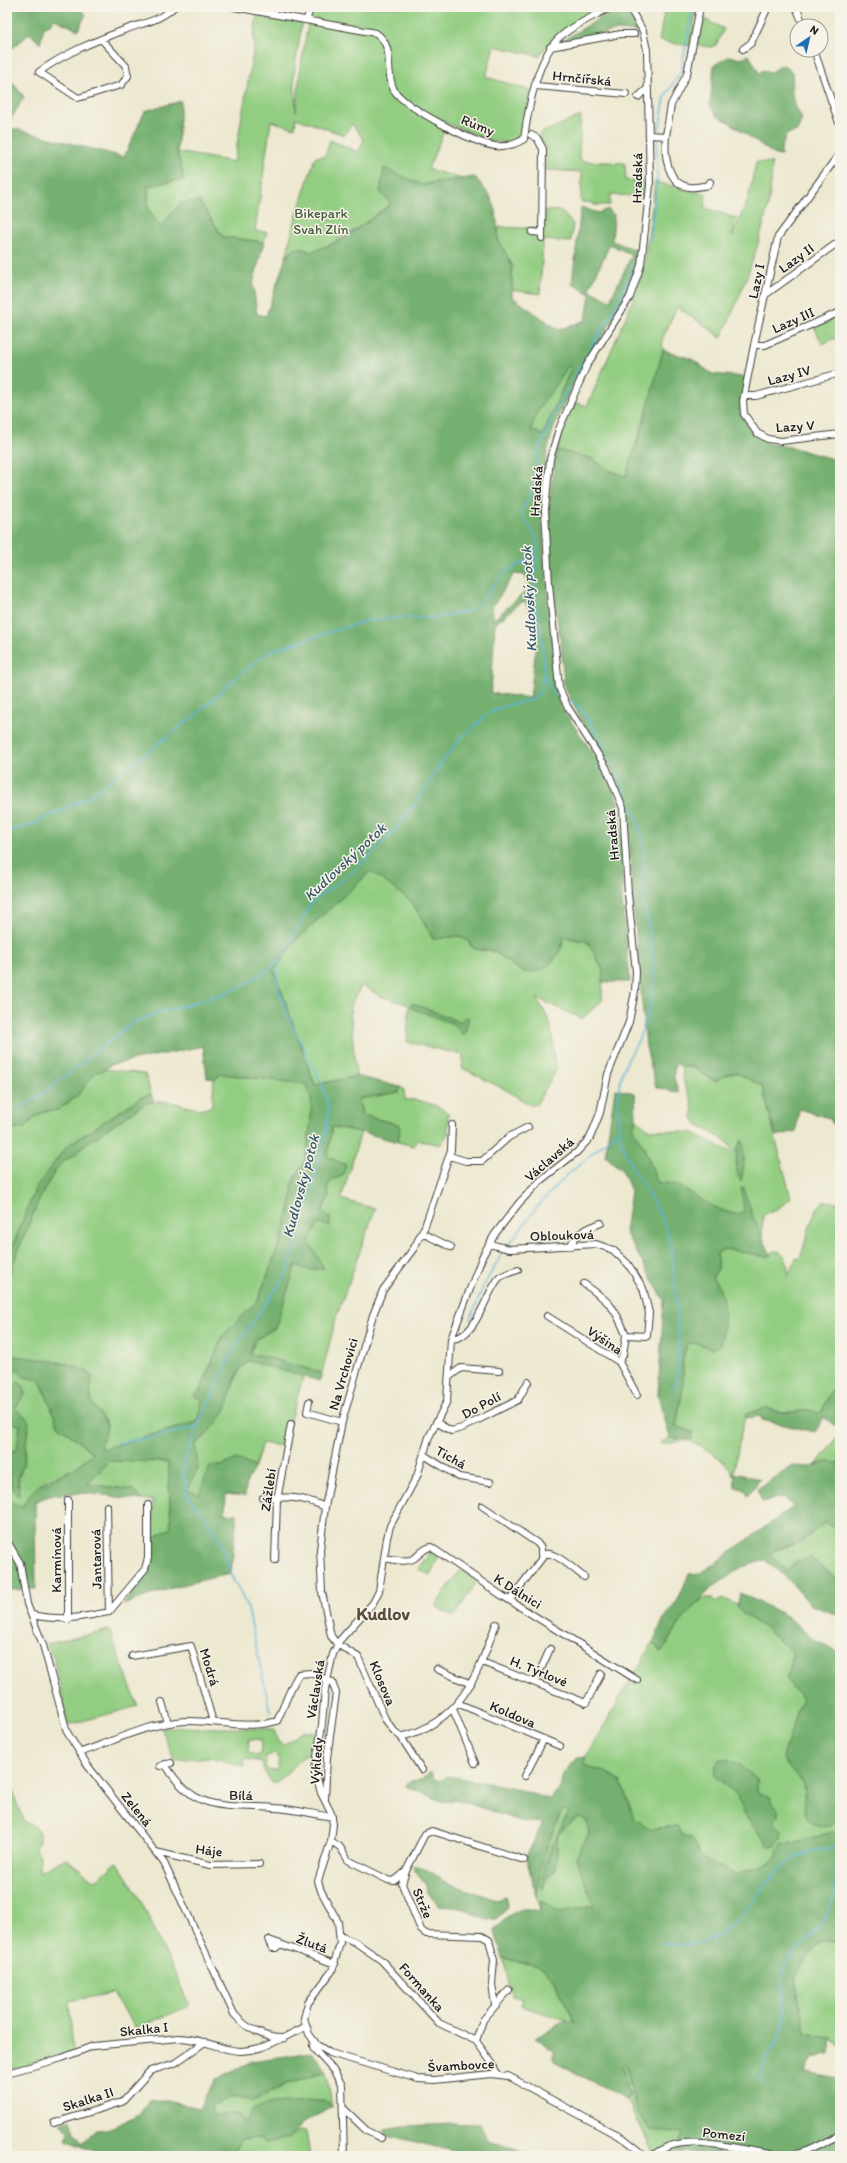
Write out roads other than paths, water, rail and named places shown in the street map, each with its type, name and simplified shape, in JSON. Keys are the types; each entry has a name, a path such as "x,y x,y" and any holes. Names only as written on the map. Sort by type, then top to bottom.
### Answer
{"street":[{"path":"101,39 126,66 128,76 121,85 78,98 39,72 59,58 101,39 150,22 161,17 174,7"},
{"name":"Růmy","path":"234,7 249,8 376,33 382,39 388,51 392,86 403,100 426,116 490,145 511,146 524,139 536,86 543,62 550,47 566,32 612,7"},
{"path":"307,19 310,7"},
{"name":"Hradská","path":"629,7 641,27 645,38 647,89 658,135 650,185 643,252 630,297 587,365 559,429 550,459 545,510 548,577 559,687 567,706 606,767 623,808 628,894 636,985"},
{"path":"700,7 687,74 658,135 666,160 674,176 688,187 709,185 710,182"},
{"path":"743,49 751,43 768,7"},
{"path":"796,7 801,18"},
{"path":"550,47 622,34 634,34"},
{"path":"817,58 840,126"},
{"name":"Hrnčířská","path":"536,86 626,94"},
{"path":"638,97 647,89"},
{"path":"531,136 537,138 543,149 542,235 532,232"},
{"name":"Lazy I","path":"754,430 744,414 744,396 776,244 781,231 840,152"},
{"name":"Lazy II","path":"765,295 840,241"},
{"path":"770,273 776,280 785,280"},
{"name":"Lazy III","path":"754,345 765,345 840,312"},
{"name":"Lazy IV","path":"744,396 756,396 840,373"},
{"name":"Lazy V","path":"754,430 764,437 777,441 840,434"},
{"name":"Václavská","path":"305,2028 304,2018 306,2007 335,1964 339,1950 340,1936 338,1922 321,1892 318,1881 331,1840 332,1817 317,1781 315,1766 327,1679 337,1644 377,1597 381,1584 390,1526 417,1476 436,1422 447,1401 451,1339 489,1244 507,1218 530,1192 577,1152 590,1138 600,1113 608,1074 629,1022 636,985"},
{"name":"Na Vrchovici","path":"337,1644 330,1632 320,1573 325,1507 342,1422 373,1315 383,1290 414,1248 422,1233 449,1156 452,1125"},
{"path":"449,1156 466,1161 482,1160 509,1137 528,1127"},
{"path":"571,1246 573,1240 578,1236 601,1223"},
{"path":"422,1233 451,1247"},
{"name":"Oblouková","path":"489,1244 510,1249 596,1244 610,1248 623,1258 640,1282 648,1305 647,1336 626,1335"},
{"path":"451,1339 459,1337 469,1328 501,1277 518,1270"},
{"path":"584,1284 609,1302 616,1309 626,1335 623,1355 619,1362"},
{"name":"Výšina","path":"547,1316 619,1362 638,1395"},
{"path":"449,1378 461,1368 499,1371"},
{"name":"Do Polí","path":"436,1422 451,1431 462,1428 518,1400 528,1382"},
{"path":"309,1402 307,1412 342,1422"},
{"name":"Zážlebí","path":"274,1560 278,1497 291,1424"},
{"name":"Tichá","path":"424,1455 458,1477 490,1482"},
{"path":"262,1498 278,1497 307,1500 325,1507"},
{"name":"Karmínová","path":"68,1500 68,1620"},
{"path":"32,1615 68,1620 109,1612 145,1569 148,1558 148,1505"},
{"name":"Jantarová","path":"107,1506 109,1612"},
{"path":"482,1506 537,1543 540,1548 541,1556"},
{"name":"Zelená","path":"7,1541 20,1564 24,1594 43,1645 61,1716 67,1732 79,1753 156,1852 188,1914 234,2014 242,2023 261,2033 273,2038 284,2038"},
{"name":"K Dálnici","path":"384,1558 406,1561 412,1560 426,1548 431,1547 510,1600 637,1680"},
{"path":"510,1600 541,1556 549,1553 584,1577"},
{"path":"401,1737 438,1722 453,1709 471,1684 482,1662 496,1624"},
{"name":"Klosova","path":"337,1644 358,1657 385,1719 394,1731 401,1737 422,1770"},
{"name":"Modrá","path":"132,1656 191,1646 213,1722"},
{"path":"535,1682 550,1649"},
{"path":"140,1654 141,1662"},
{"name":"H. Týrlové","path":"482,1662 586,1703 601,1674"},
{"path":"437,1669 471,1684"},
{"path":"79,1753 140,1729 168,1723 213,1722 264,1725 276,1721 284,1707 290,1687 299,1674 310,1673 327,1679"},
{"name":"Výhledy","path":"325,1801 327,1758 336,1692 334,1684 327,1679"},
{"path":"162,1702 168,1723"},
{"name":"Koldova","path":"457,1703 560,1746"},
{"path":"453,1709 475,1763"},
{"path":"525,1776 544,1739"},
{"name":"Bílá","path":"165,1764 188,1791 212,1805 224,1807 281,1808 332,1817"},
{"name":"Strže","path":"496,2005 492,1984 494,1960 489,1940 482,1936 429,1935 423,1932 402,1886 406,1871 425,1834 432,1831 524,1860"},
{"path":"331,1840 340,1847 348,1860 388,1880 394,1881 406,1871"},
{"name":"Háje","path":"156,1852 210,1865 259,1864"},
{"name":"Formanka","path":"340,1936 355,1942 382,1960 433,2019 476,2041 492,2063 497,2074"},
{"name":"Žlutá","path":"280,1944 335,1964"},
{"path":"476,2041 480,2024 509,1990"},
{"path":"284,2038 305,2028 314,2041 314,2049 333,2070 342,2085 344,2108 344,2156"},
{"name":"Skalka I","path":"7,2073 62,2058 93,2046 193,2038 228,2050 248,2051 284,2038"},
{"name":"Švambovce","path":"314,2041 330,2053 426,2080 497,2074 513,2078 626,2140 646,2156"},
{"name":"Skalka II","path":"54,2123 122,2102 150,2071 175,2063 205,2042"},
{"path":"344,2108 367,2131 381,2138"},
{"name":"Pomezí","path":"652,2156 667,2147 704,2143 777,2155 790,2155 810,2149 840,2135"},
{"path":"472,2156 480,2156"}],"waterway":[{"name":"Kudlovský potok","path":"659,130 665,97 681,71 693,7"},
{"name":"Kudlovský potok","path":"645,244 651,237 657,175 657,138"},
{"name":"Kudlovský potok","path":"270,1711 248,1609 230,1574 223,1548 214,1530 187,1494 183,1474 185,1459 197,1427 235,1347 282,1281 288,1270 318,1167 327,1127 328,1105 322,1084 289,1019 279,989 277,979 280,959 310,905 321,895 353,872 390,836 418,800 443,760 462,737 492,711 505,706 534,699 540,692 544,671 542,638 535,597 538,542 521,512 533,489 538,453 553,415 590,349 617,305 640,252"},
{"path":"479,607 490,589 502,576 516,566 536,558"},
{"path":"7,831 32,825 90,796 197,714 239,675 270,651 369,620 432,618 474,610"},
{"path":"544,675 552,692 559,698"},
{"path":"567,699 577,706 601,740 624,787 640,829 643,842 643,894 654,959 654,981 644,1026 621,1077 618,1096 619,1128 626,1154 638,1178 652,1200 667,1231 673,1260 677,1308 678,1362 675,1388"},
{"path":"7,1117 49,1089 132,1023 151,1015 229,992 264,973 279,959"},
{"path":"508,1246 537,1207 565,1177 619,1130"},
{"path":"470,1320 484,1285 504,1250"},
{"path":"116,1443 159,1436 197,1427"},
{"path":"762,2084 761,2077 764,2064 778,2040 784,2025 785,2007 783,1975 785,1968 795,1953 823,1922 828,1912 832,1902 836,1880 837,1847 840,1846"},
{"path":"660,1944 695,1944 719,1935 741,1916 769,1881 790,1861 806,1853 836,1847"}],"district":[{"name":"Kudlov","path":"383,1614"}],"park label":[{"name":"Bikepark Svah Zlín","path":"321,222"}]}
